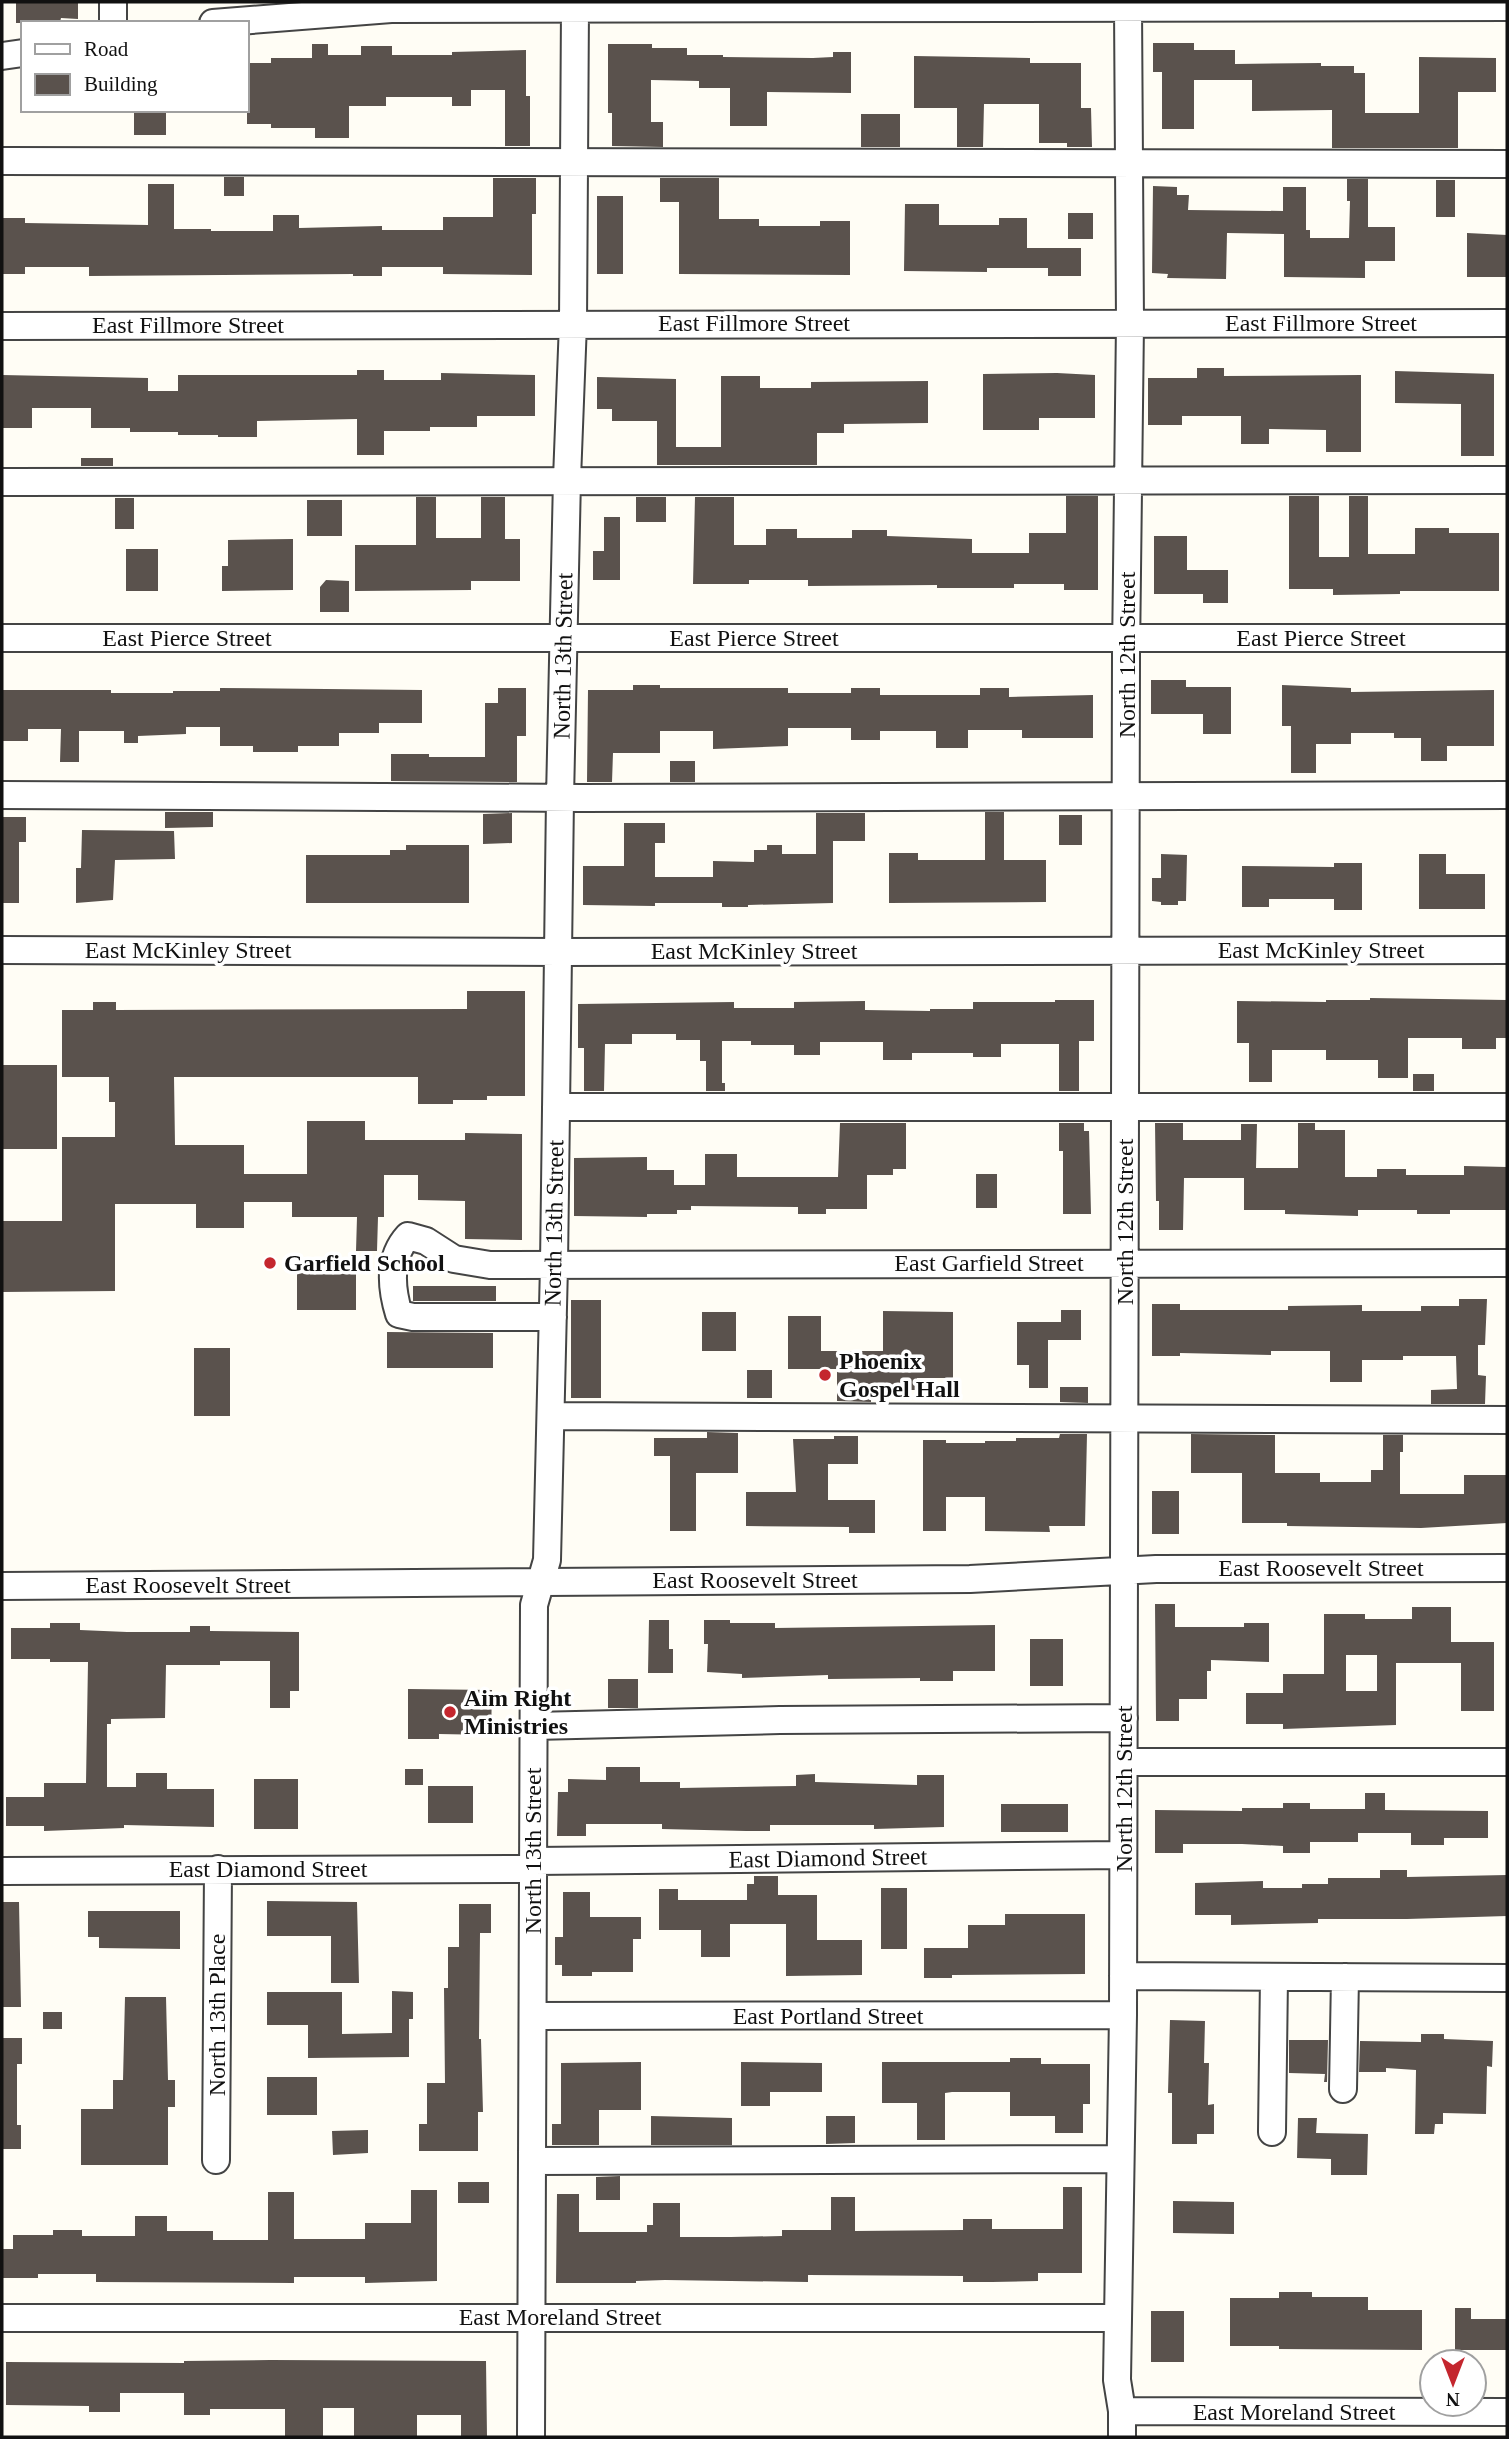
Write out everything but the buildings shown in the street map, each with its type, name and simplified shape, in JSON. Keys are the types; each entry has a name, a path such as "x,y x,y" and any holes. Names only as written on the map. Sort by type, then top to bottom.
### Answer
{"street":[{"path":"113,2 113,21"},
{"path":"220,21 267,10 391,5 575,7 1139,4 1507,7"},
{"name":"North 12th Street","path":"1122,2424 1117,2380 1123,2015 1126,638 1130,323 1128,164 1139,4"},
{"name":"North 13th Street","path":"531,2437 534,1605 547,1560 551,1416 563,638 573,323 575,7"},
{"path":"2,56 21,53"},
{"path":"2,161 1507,164"},
{"name":"East Fillmore Street","path":"2,326 1507,323"},
{"path":"2,481 1507,480"},
{"name":"East Pierce Street","path":"2,638 1507,638"},
{"path":"2,795 560,798 1507,795"},
{"name":"East McKinley Street","path":"2,950 1507,950"},
{"path":"556,1107 1507,1107"},
{"name":"East Garfield Street","path":"553,1317 413,1317 399,1314 393,1295 393,1271 399,1246 408,1236 426,1241 454,1259 490,1265 1507,1263"},
{"path":"551,1416 1507,1420"},
{"name":"East Roosevelt Street","path":"2,1586 970,1579 1124,1570 1507,1567"},
{"path":"534,1726 780,1720 1124,1718"},
{"path":"1124,1762 1507,1762"},
{"name":"East Diamond Street","path":"2,1871 1123,1855"},
{"name":"North 13th Place","path":"216,2160 218,1869"},
{"path":"1123,1976 1507,1978"},
{"path":"1272,2132 1274,1976"},
{"path":"1343,2089 1345,1977"},
{"name":"East Portland Street","path":"533,2016 1123,2015"},
{"path":"532,2161 1120,2159"},
{"name":"East Moreland Street","path":"2,2318 1118,2318"},
{"name":"East Moreland Street","path":"1122,2424 1507,2412"}],"place":[{"name":"Garfield School","path":"270,1263"},
{"name":"Phoenix Gospel Hall","path":"825,1375"},
{"name":"Aim Right Ministries","path":"450,1712"}]}
